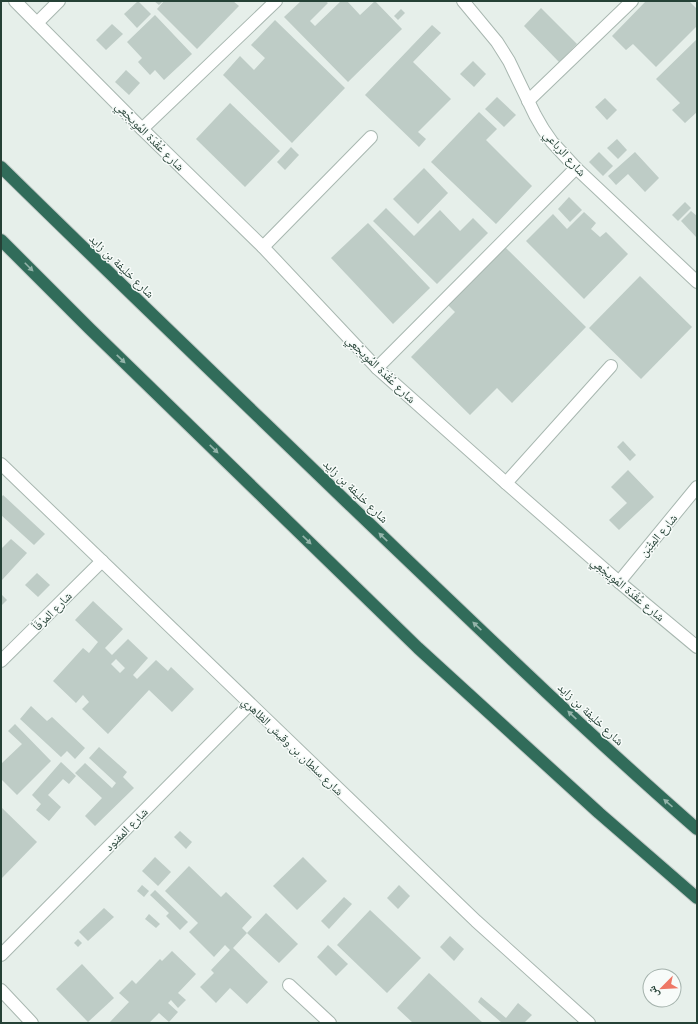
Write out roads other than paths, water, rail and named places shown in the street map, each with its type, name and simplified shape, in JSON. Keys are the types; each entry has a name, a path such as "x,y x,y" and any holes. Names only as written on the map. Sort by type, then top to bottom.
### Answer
{"highway":[{"name":"شارع خليفة بن زايد","path":"1,167 450,602 634,774 697,829"},
{"path":"1,240 418,648 599,813 697,898"}],"street":[{"name":"شارع عُقْدَة المُوِيجْعِي","path":"15,1 142,129 263,247 377,368 619,582 697,647"},
{"path":"37,23 59,1"},
{"path":"142,129 276,1"},
{"name":"شارع الرباعي","path":"463,1 484,24 509,61 543,129 576,168 697,282"},
{"path":"528,101 632,1"},
{"path":"263,247 371,137"},
{"path":"377,368 576,168"},
{"path":"506,483 611,366"},
{"name":"شارع سلطان بن وقيش الظاهري","path":"1,464 476,921 589,1023"},
{"name":"شارع المِثْبَن","path":"619,582 697,488"},
{"name":"شارع المرْفَأ","path":"1,661 102,561"},
{"name":"شارع المفنود","path":"1,955 250,704"},
{"path":"289,985 330,1023"},
{"path":"1,990 32,1023"}]}
